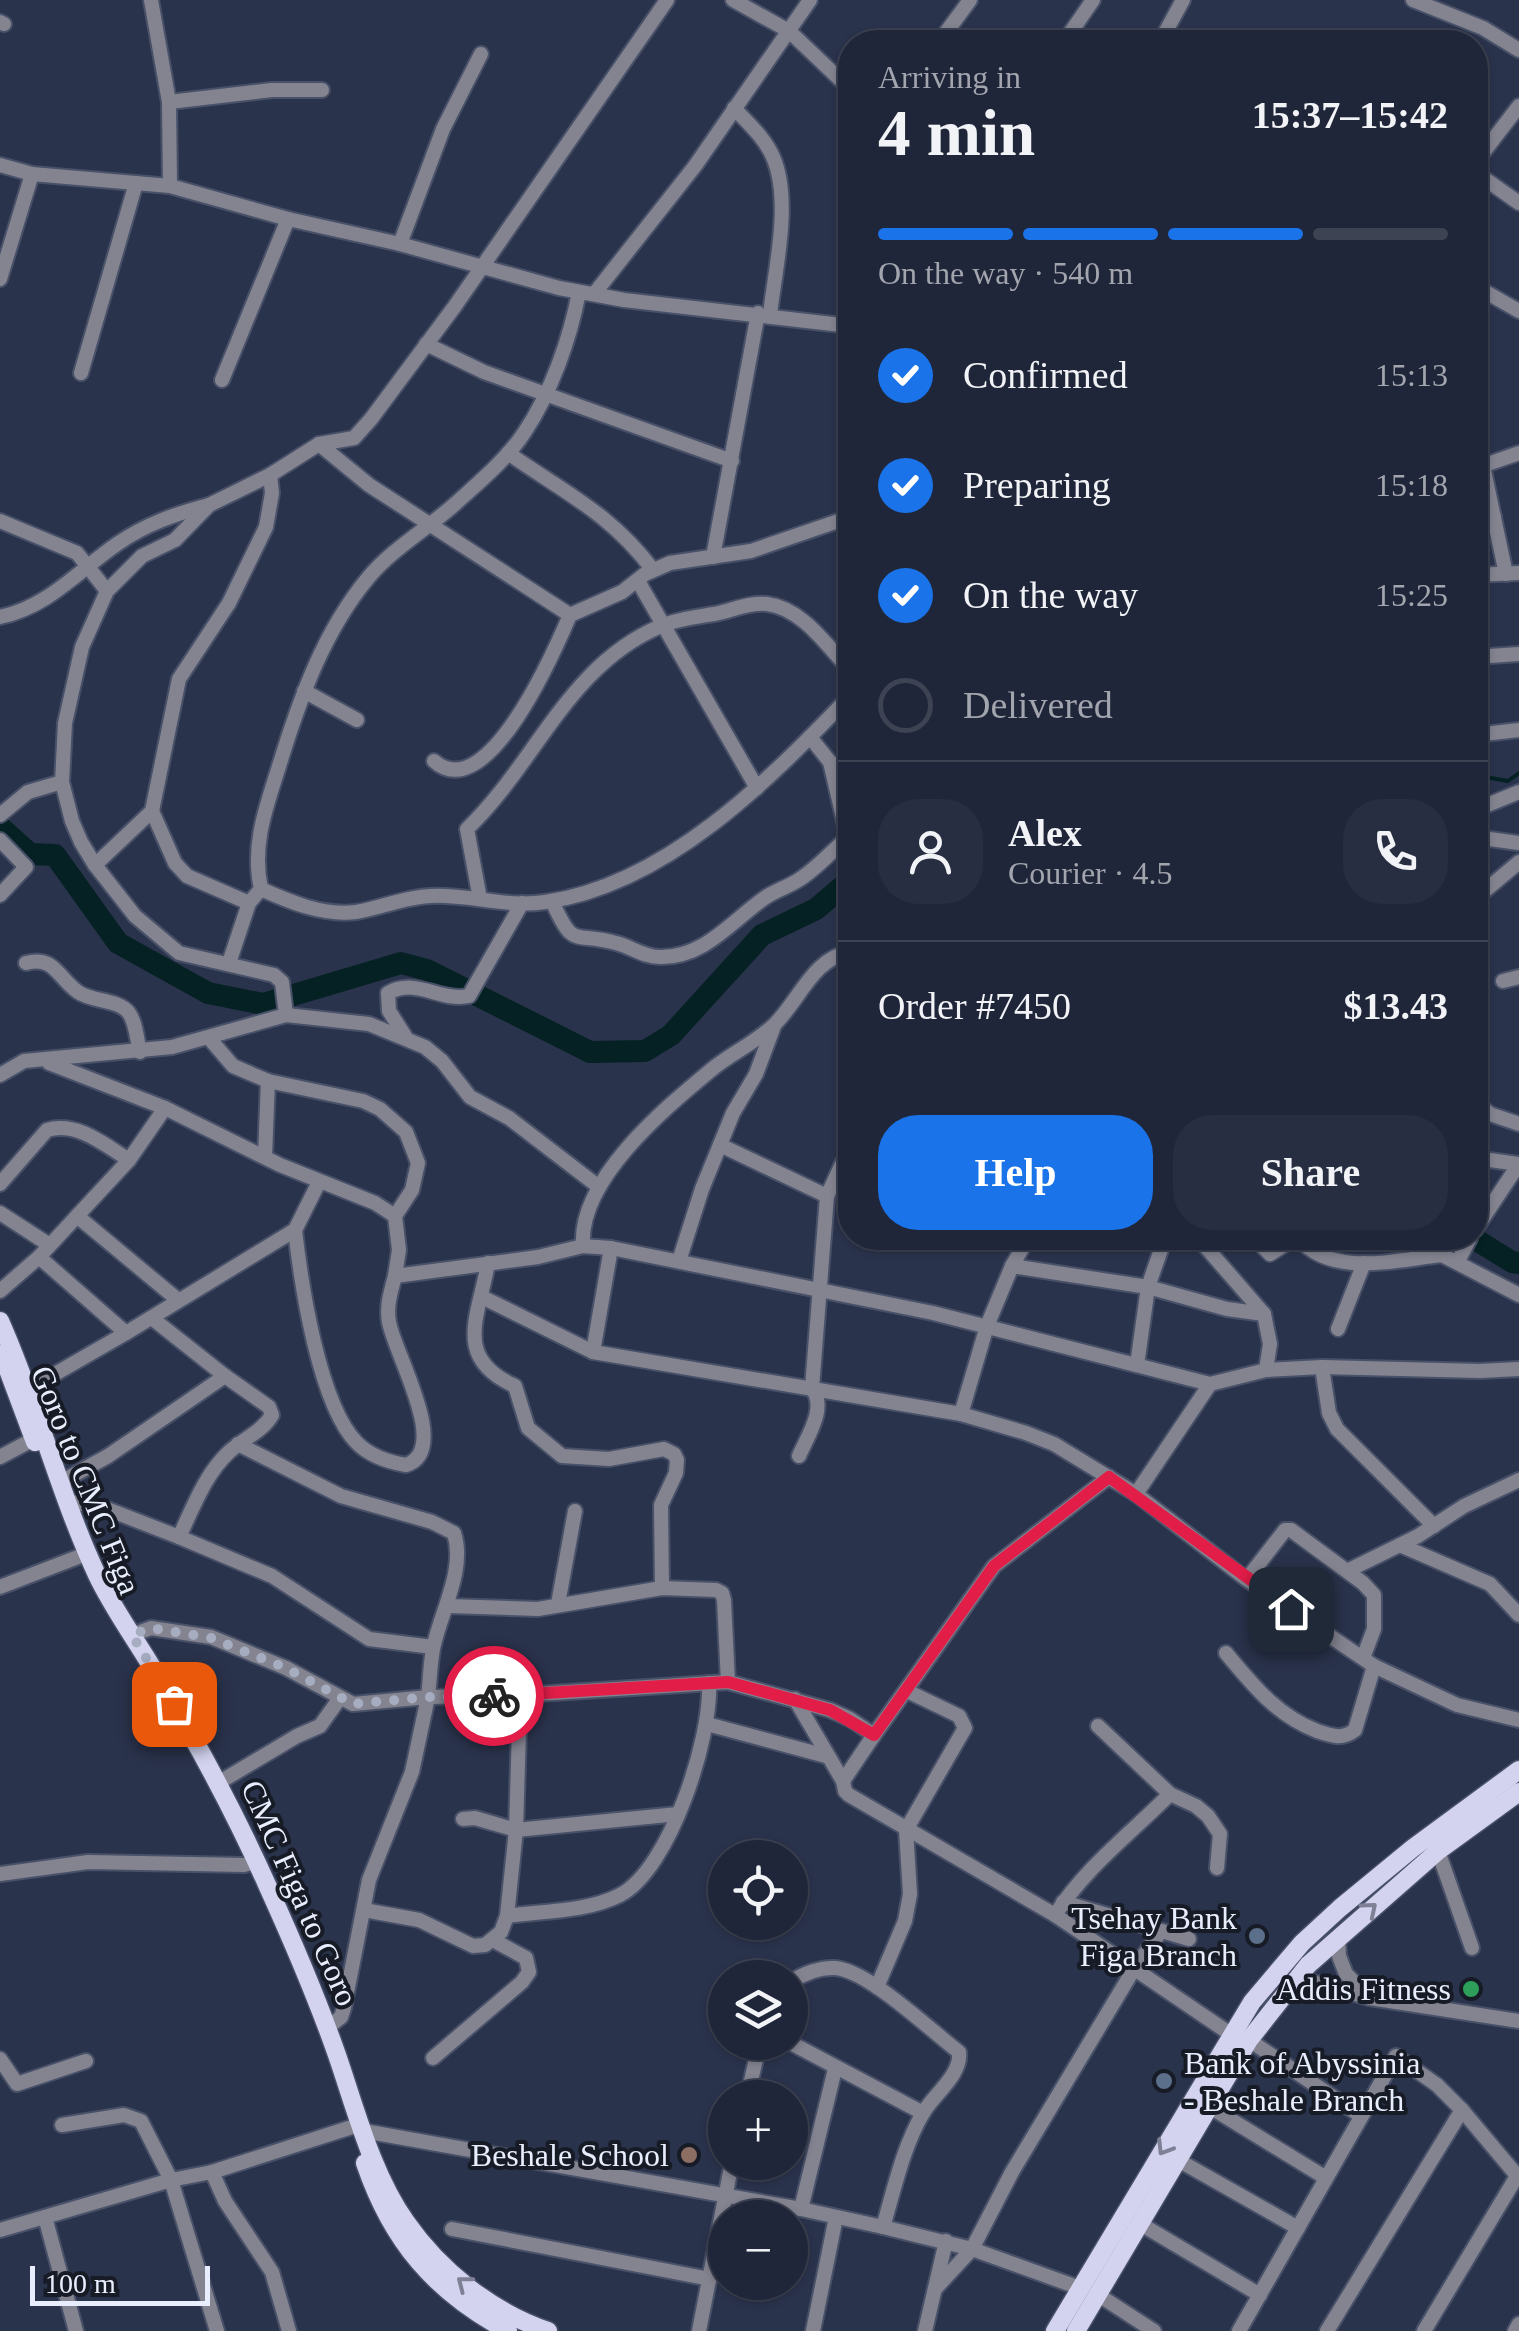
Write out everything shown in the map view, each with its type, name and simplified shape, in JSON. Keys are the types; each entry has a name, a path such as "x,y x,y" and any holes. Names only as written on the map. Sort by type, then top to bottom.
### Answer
{"main road":[{"name":"CMC Figa to Goro","path":"0,1321 14,1386 61,1482 99,1580 218,1782 250,1864 327,2028 358,2135 396,2208 489,2319 548,2331"},
{"name":"Goro to CMC Figa","path":"1,1351 78,1557 250,1864"},
{"path":"1055,2331 1139,2223 1210,2107 1252,2002 1290,1956 1340,1908 1413,1848 1519,1770"},
{"path":"1076,2331 1088,2291 1240,2037 1338,1936 1438,1851 1519,1792"},
{"path":"250,1864 358,2135"},
{"path":"489,2319 508,2331"}],"street":[{"path":"151,0 169,102 170,186"},
{"path":"0,616 40,603 89,564 152,523 210,504 270,475 320,444 354,438 482,266 668,0"},
{"path":"733,0 789,31 838,78"},
{"path":"229,963 250,903 260,889 258,843 262,820 304,691 352,597 396,551 508,453 524,433 545,394 587,293 661,212 810,0"},
{"path":"948,30 970,0"},
{"path":"1072,30 1093,0"},
{"path":"1167,30 1183,0"},
{"path":"1413,0 1486,30"},
{"path":"1488,31 1519,50"},
{"path":"400,244 443,129 481,54"},
{"path":"169,102 272,90 322,90"},
{"path":"1488,146 1519,106"},
{"path":"713,556 780,222 778,172 764,142 734,108"},
{"path":"0,166 32,174 170,186 587,293 838,324"},
{"path":"0,279 32,174"},
{"path":"1488,181 1519,203"},
{"path":"80,373 136,183"},
{"path":"222,380 288,219"},
{"path":"1488,293 1519,311"},
{"path":"426,344 484,372 732,461"},
{"path":"320,444 369,485 570,615"},
{"path":"508,453 599,512 630,540 653,570"},
{"path":"1488,464 1519,454"},
{"path":"250,903 187,876 174,863 152,811 179,679 230,603 254,555 271,507 270,475"},
{"path":"1488,498 1512,573"},
{"path":"210,504 184,532 142,556 107,591 82,647 65,723 62,782 72,821 95,865 135,916 179,954 274,974 282,982 286,1008"},
{"path":"1488,518 1494,518"},
{"path":"0,521 62,544 89,564 107,591"},
{"path":"434,761 449,770 465,768 510,729 534,692 570,615 670,563 750,551 838,521"},
{"path":"638,581 757,788"},
{"path":"480,899 466,829 500,794 585,677 625,644 690,617 768,604 805,622 838,657"},
{"path":"1488,656 1519,654"},
{"path":"304,691 357,720"},
{"path":"260,889 321,910 356,912 392,900 427,896 459,895 522,903 552,901 596,890 664,856 757,788 838,708"},
{"path":"1488,734 1519,730"},
{"path":"810,737 838,767"},
{"path":"830,762 838,795"},
{"path":"0,814 28,792 62,782"},
{"path":"1488,805 1519,792"},
{"path":"95,865 152,811"},
{"path":"1488,838 1519,842"},
{"path":"0,840 26,867 0,895"},
{"path":"552,901 567,932 574,937 620,943 640,954 668,956 704,945 726,932 768,896 808,874 838,850"},
{"path":"1488,888 1519,862"},
{"path":"406,1038 390,1012 388,993 406,986 444,996 468,996 522,903"},
{"path":"583,1246 586,1217 599,1187 626,1150 712,1070 774,1025 819,968 838,956"},
{"path":"26,963 41,960 51,964 80,994 122,1007 130,1014 140,1052"},
{"path":"1503,981 1519,977"},
{"path":"0,1075 24,1061 140,1052 209,1038 286,1008 369,1024 425,1047 442,1061 470,1097 509,1118 599,1187"},
{"path":"679,1261 732,1114 756,1074 774,1025"},
{"path":"209,1038 233,1066 268,1081 363,1101 380,1109 406,1132 418,1163 412,1190 395,1216 399,1250 388,1317 392,1339 424,1422 419,1456 406,1466 365,1450 346,1428 319,1360 295,1230"},
{"path":"42,1060 165,1108 395,1216"},
{"path":"265,1156 268,1081"},
{"path":"0,1291 129,1160 165,1108"},
{"path":"1488,1112 1519,1124"},
{"path":"0,1184 47,1130 54,1127 82,1132 129,1160"},
{"path":"720,1146 828,1196"},
{"path":"1488,1160 1519,1164 1488,1210"},
{"path":"799,1456 820,1407 812,1388 828,1196 838,1173"},
{"path":"14,1386 153,1320 178,1300 275,1245 295,1230 318,1182"},
{"path":"0,1212 126,1333"},
{"path":"76,1216 178,1300"},
{"path":"395,1276 538,1257 583,1246 611,1248 987,1326 1210,1384 1266,1370 1322,1367 1480,1372 1519,1369"},
{"path":"593,1352 611,1248"},
{"path":"961,1414 987,1326 1021,1250"},
{"path":"1138,1365 1148,1288 1161,1250"},
{"path":"1208,1250 1264,1314 1270,1344 1266,1370"},
{"path":"1310,1250 1332,1262 1442,1256"},
{"path":"1435,1250 1519,1296"},
{"path":"1458,1261 1463,1250"},
{"path":"488,1263 474,1330 479,1362 515,1386 528,1428 562,1456 609,1459 664,1449 674,1454 676,1473 661,1505 662,1588"},
{"path":"1338,1330 1364,1263"},
{"path":"1012,1266 1148,1288 1227,1309 1264,1314"},
{"path":"482,1298 593,1352 961,1414 1054,1444 1136,1494 1248,1579 1369,1662 1457,1705 1519,1720"},
{"path":"153,1320 272,1411 265,1425 238,1444 209,1478 179,1537"},
{"path":"1322,1367 1330,1414 1337,1429 1434,1526"},
{"path":"61,1482 108,1456 225,1376"},
{"path":"1136,1494 1210,1384"},
{"path":"0,1457 34,1439"},
{"path":"238,1444 341,1496 432,1522 454,1534 458,1544 448,1606 434,1646 412,1772 370,1880 344,2008 341,2017 327,2028"},
{"path":"844,1782 994,1566 1109,1477"},
{"path":"1346,1571 1519,1480"},
{"path":"68,1501 107,1509 272,1576 369,1640 434,1646"},
{"path":"558,1604 575,1511"},
{"path":"1226,1653 1282,1714 1334,1737 1347,1736 1355,1730 1374,1629 1374,1595 1291,1530 1284,1530 1248,1579"},
{"path":"1400,1545 1490,1584 1519,1615"},
{"path":"0,1587 78,1557"},
{"path":"448,1606 538,1609 662,1588 716,1590 722,1593 728,1682"},
{"path":"132,1635 151,1628 211,1638 286,1668 353,1704 728,1682 850,1719 874,1735"},
{"path":"507,1916 594,1904 639,1883 678,1814 698,1760 707,1724 709,1683"},
{"path":"877,1987 905,1922 910,1894 906,1830 966,1728 959,1716 907,1691"},
{"path":"364,1910 420,1920 472,1946 485,1945 501,1932 507,1916 516,1830 520,1695"},
{"path":"218,1782 320,1726 340,1698"},
{"path":"794,1699 849,1796 906,1830 1059,1908 1134,1969 1360,2116"},
{"path":"707,1724 826,1756"},
{"path":"1098,1726 1170,1794 1196,1806 1215,1825 1220,1834 1217,1868"},
{"path":"1059,1908 1091,1867 1170,1794"},
{"path":"463,1819 475,1818 516,1830 678,1814"},
{"path":"1438,1851 1472,1948"},
{"path":"0,1874 88,1862 250,1864"},
{"path":"1059,1908 1188,1939"},
{"path":"935,2289 972,2249 1012,2172 1161,1931"},
{"path":"1338,1936 1339,1956 1346,1974 1370,1998"},
{"path":"433,2058 529,1972 526,1958 493,1940"},
{"path":"808,1973 840,1968 877,1987 959,2052 958,2066 923,2113 883,2227"},
{"path":"1298,1978 1370,1998 1519,2021"},
{"path":"808,2053 923,2113"},
{"path":"1238,2331 1396,2056 1437,2085 1518,2177 1424,2331"},
{"path":"0,2058 18,2084"},
{"path":"0,2089 86,2061"},
{"path":"803,2200 835,2069"},
{"path":"1210,2107 1326,2178"},
{"path":"1327,2331 1462,2110"},
{"path":"62,2126 124,2115 142,2121 171,2180 217,2331"},
{"path":"0,2230 171,2180 358,2135 747,2200"},
{"path":"1178,2160 1298,2228"},
{"path":"212,2172 230,2210 272,2272 289,2331"},
{"path":"724,2200 728,2180"},
{"path":"808,2211 972,2249 1088,2291 1154,2331"},
{"path":"44,2217 76,2331"},
{"path":"813,2331 836,2217"},
{"path":"1139,2223 1260,2295"},
{"path":"452,2229 708,2279"},
{"path":"925,2331 946,2242"},
{"path":"698,2331 708,2288"},
{"path":"1515,2331 1519,2324"}],"waterway":[{"path":"1488,778 1508,781 1519,773"},
{"path":"0,827 30,854 55,855 118,943 208,993 263,1004 401,963 427,970 590,1052 645,1051 671,1035 762,935 816,909 838,890"},
{"path":"1488,1247 1519,1263"}],"way so far":[{"path":"174,1704 132,1635 151,1628 181,1631 244,1648 353,1704 494,1696"}],"place":[{"name":"Tsehay Bank Figa Branch","path":"1257,1936"},
{"name":"Addis Fitness","path":"1471,1989"},
{"name":"Bank of Abyssinia - Beshale Branch","path":"1164,2081"},
{"name":"Beshale School","path":"689,2155"}],"route":[{"path":"494,1696 728,1682 830,1710 874,1735 994,1566 1109,1477 1291,1609"}]}
